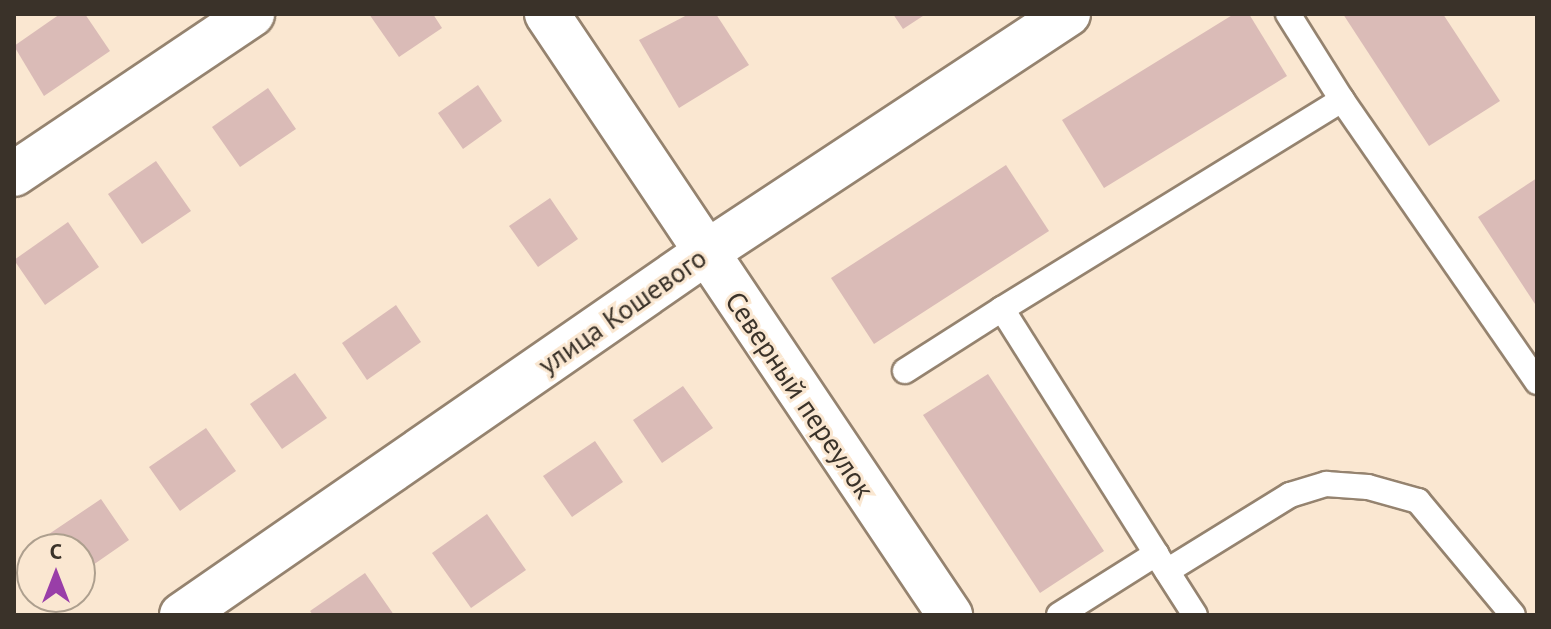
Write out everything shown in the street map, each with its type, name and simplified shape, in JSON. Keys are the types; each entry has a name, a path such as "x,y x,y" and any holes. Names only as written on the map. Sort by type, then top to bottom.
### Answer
{"street":[{"path":"14,174 252,14"},
{"name":"Северный переулок","path":"547,14 704,254 950,615"},
{"name":"улица Кошевого","path":"182,615 704,254 1068,14"}],"lane":[{"path":"1288,14 1342,100 1537,382"},
{"path":"905,371 1342,100"},
{"path":"1002,309 1195,615"},
{"path":"1059,615 1290,495 1326,484 1368,487 1418,501 1513,615"}],"building":[{"path":"60,14 85,14 110,51 44,96 14,46"},
{"path":"369,14 433,14 442,28 399,57"},
{"path":"689,14 716,14 749,65 679,108 639,40"},
{"path":"893,14 926,14 903,29"},
{"path":"1234,14 1249,14 1287,76 1104,188 1062,120"},
{"path":"1343,14 1443,14 1500,101 1429,146"},
{"path":"478,85 502,121 463,149 438,113"},
{"path":"268,88 296,129 240,167 212,127"},
{"path":"156,161 191,211 142,244 108,194"},
{"path":"1006,165 1049,231 874,344 831,278"},
{"path":"1537,178 1537,307 1478,217"},
{"path":"550,198 578,239 538,267 509,226"},
{"path":"68,222 99,267 45,305 14,260"},
{"path":"396,305 421,342 367,380 342,343"},
{"path":"295,373 327,418 282,449 250,404"},
{"path":"988,374 1104,551 1040,593 923,415"},
{"path":"683,386 713,428 662,463 633,420"},
{"path":"206,428 236,471 180,511 149,467"},
{"path":"595,441 623,482 572,517 543,476"},
{"path":"101,499 129,540 96,563 96,533 50,533"},
{"path":"487,514 526,570 471,608 432,553"},
{"path":"365,573 394,615 313,615 310,611"}]}
